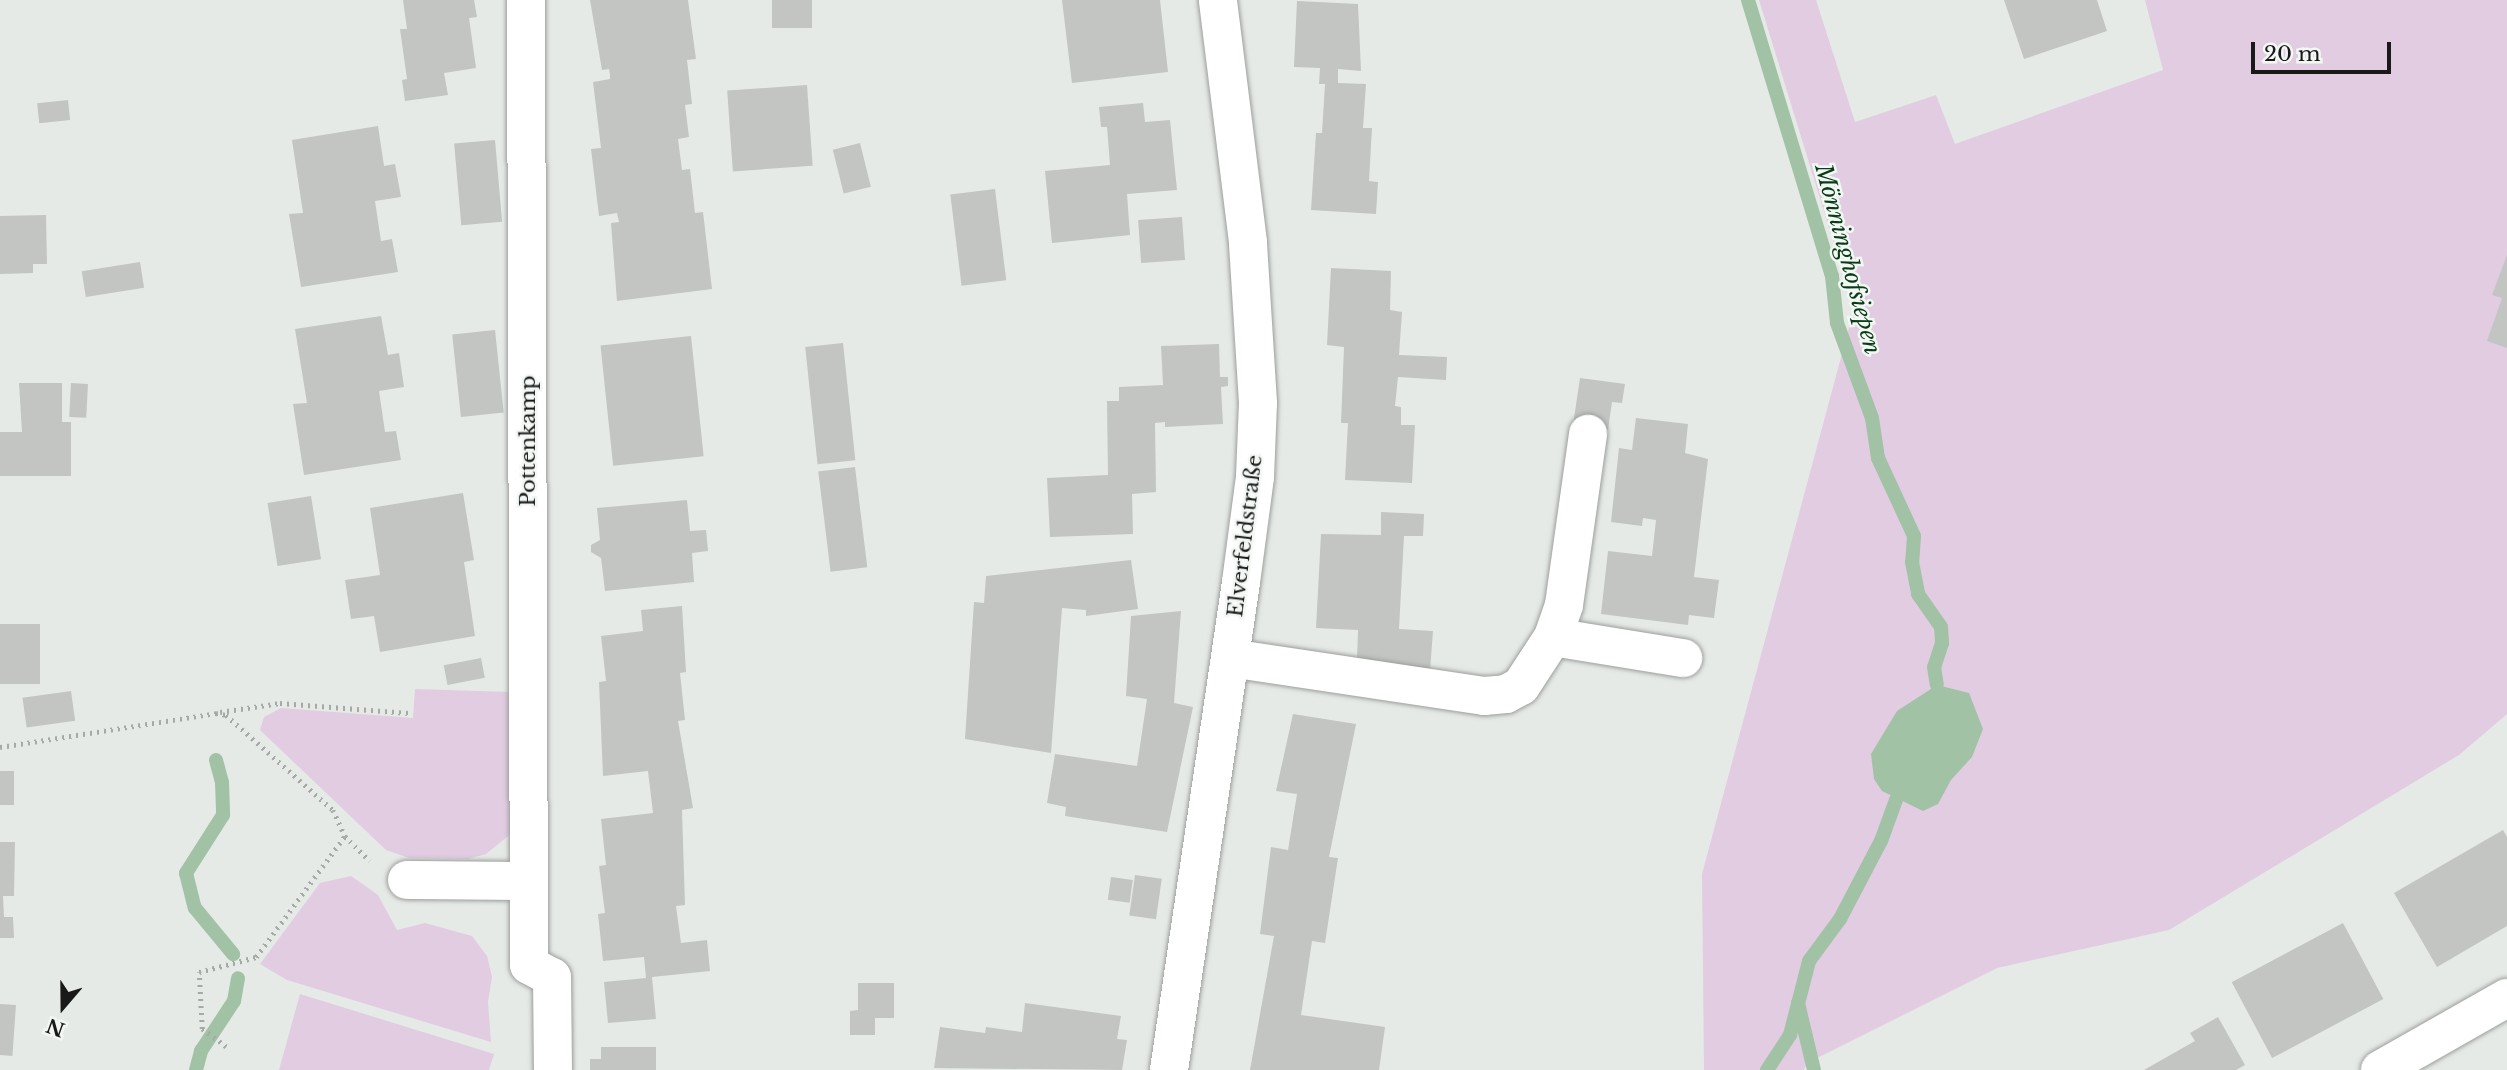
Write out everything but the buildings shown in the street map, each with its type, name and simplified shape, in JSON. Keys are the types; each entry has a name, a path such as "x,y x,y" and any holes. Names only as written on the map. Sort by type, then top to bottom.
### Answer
{"street":[{"name":"Pottenkamp","path":"526,0 529,965 552,977 553,1070"},
{"name":"Elverfeldstraße","path":"1169,1070 1255,477 1258,403 1248,243 1218,0"},
{"path":"1230,658 1484,696 1506,694 1521,686 1553,637 1574,556 1588,434"},
{"path":"1553,637 1683,658"},
{"path":"407,880 529,881"},
{"path":"2380,1070 2507,998"}],"path":[{"path":"0,747 280,703 410,713"},
{"path":"216,713 234,719 333,810 345,836 385,875 407,880"},
{"path":"226,1047 202,1029 199,972 256,957 345,836"}],"shaded area":[{"path":"1759,0 1816,0 1855,122 1936,95 1955,144 2163,70 2145,0 2507,0 2507,714 2459,755 2169,930 1997,968 1807,1063 1804,1070 1704,1070 1702,874 1854,309"},
{"path":"1937,685 1969,693 1983,729 1972,757 1951,780 1938,804 1923,811 1882,791 1874,779 1871,754 1897,711"},
{"path":"415,689 512,692 512,833 486,854 468,859 409,858 386,850 260,730 264,717 281,708 413,718"},
{"path":"351,876 378,895 397,930 425,923 472,936 487,956 492,977 488,1002 491,1042 287,980 260,964 320,883"},
{"path":"300,994 494,1054 489,1070 279,1070"}],"waterway":[{"name":"Mönninghofsiepen","path":"1748,0 1832,276 1837,323 1872,418 1878,458 1914,536 1912,562 1918,594 1941,627 1942,643 1934,667 1937,685"},
{"path":"216,760 222,782 223,815 186,873 195,908 233,954"},
{"name":"Mönninghofsiepen","path":"1767,1070 1790,1035 1809,961 1840,919 1881,841 1896,800"},
{"path":"196,1070 201,1051 234,1001 238,978"},
{"path":"1798,1003 1814,1070"}]}
